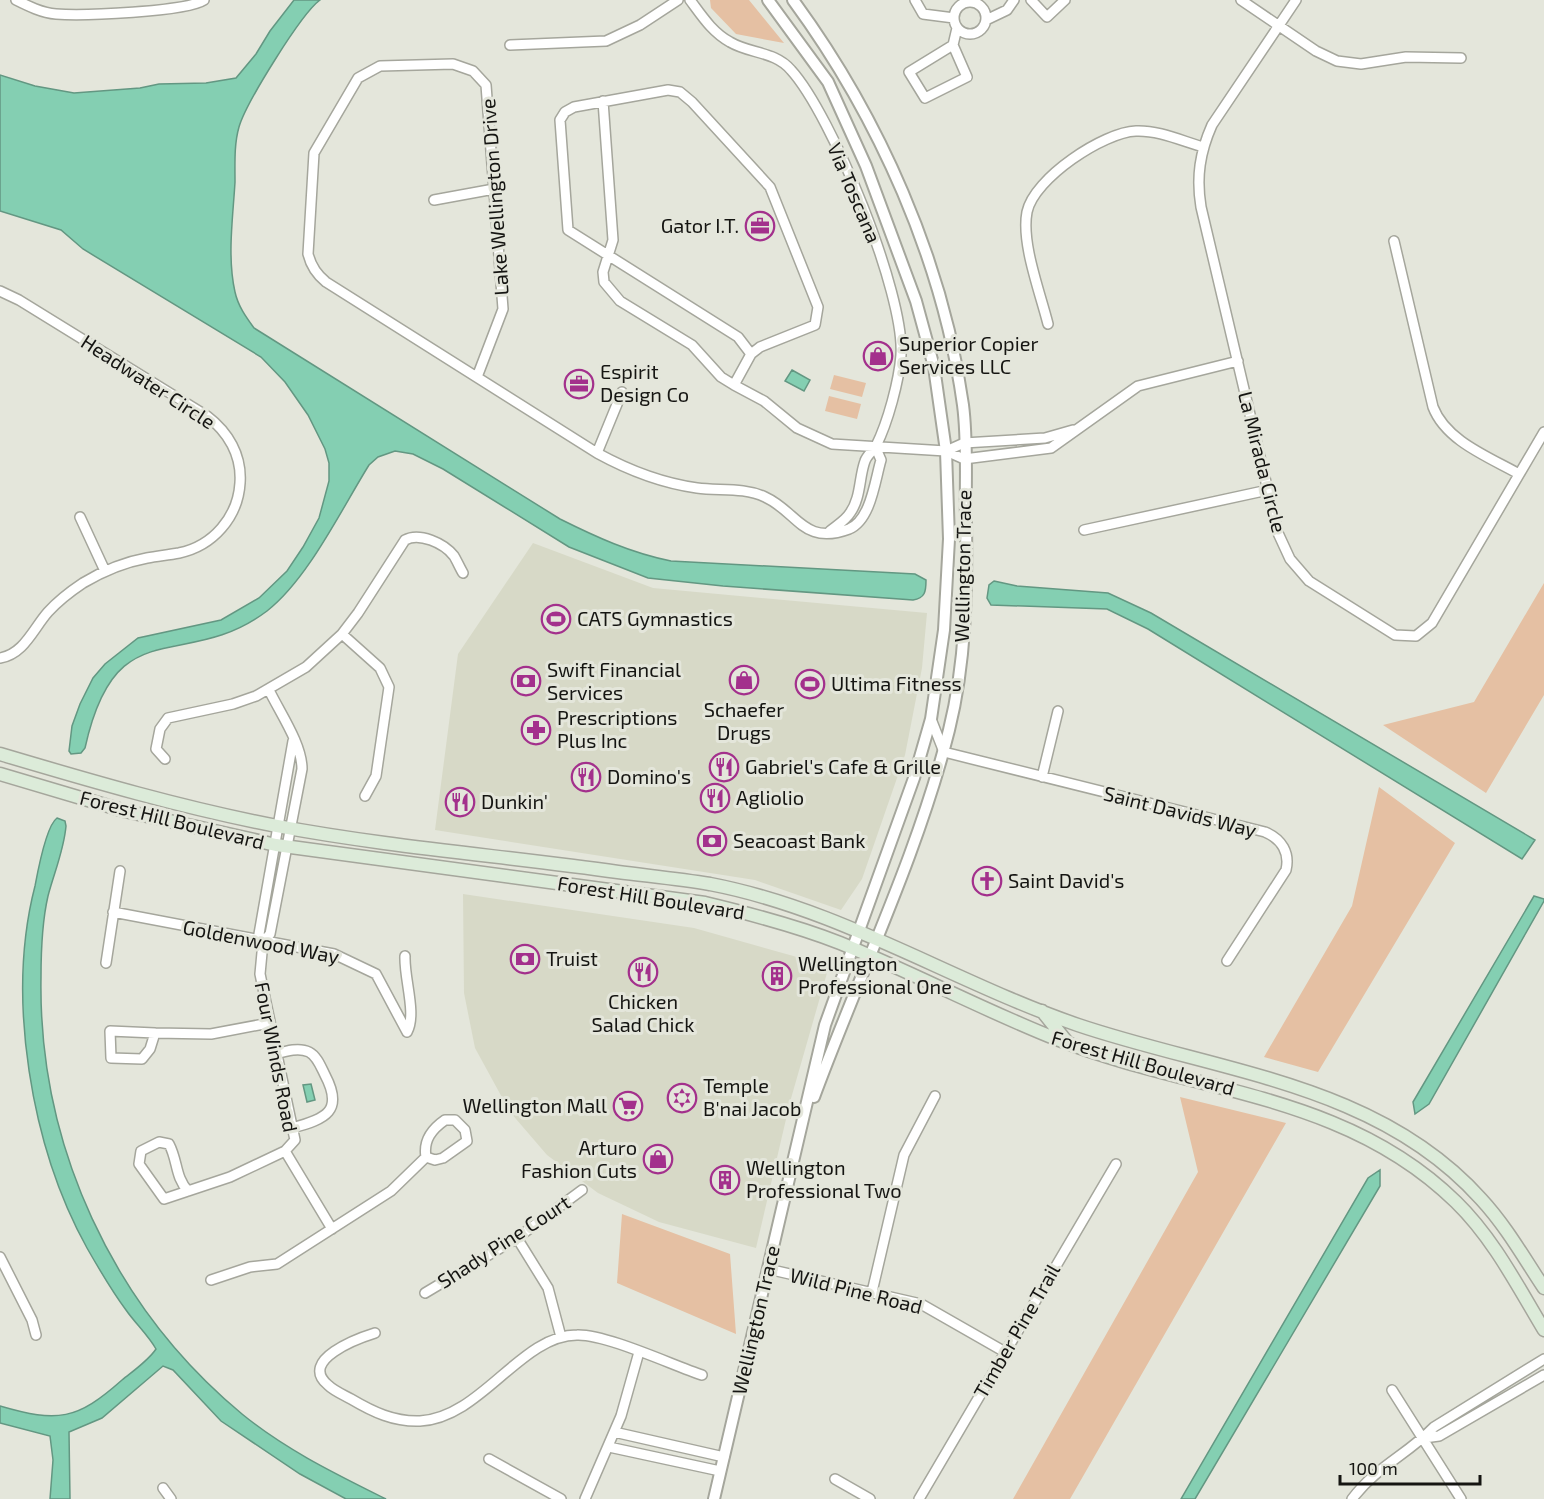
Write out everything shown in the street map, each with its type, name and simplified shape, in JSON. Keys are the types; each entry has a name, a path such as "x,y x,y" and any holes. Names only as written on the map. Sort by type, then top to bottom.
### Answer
{"main road":[{"name":"Forest Hill Boulevard","path":"0,754 129,793 279,826 709,884 798,908 858,929 1042,1011 1137,1043 1292,1083 1382,1123 1442,1161 1481,1198 1514,1241 1544,1288"},
{"name":"Forest Hill Boulevard","path":"0,774 125,811 282,846 705,903 794,927 851,948 1068,1043 1143,1067 1286,1104 1352,1131 1397,1155 1431,1180 1478,1226 1544,1330"},
{"path":"1042,1011 1068,1043"}],"street":[{"path":"16,0 55,14 159,10 196,5 204,0"},
{"path":"510,45 606,40 640,25 678,0"},
{"name":"Via Toscana","path":"690,0 709,25 730,42 776,58 792,70 817,111 857,194 890,286 901,342 895,388 875,446"},
{"name":"Wellington Trace","path":"714,1499 825,1025 910,788 931,719 944,630 949,539 946,451 934,367 916,301 866,166 828,82 768,0"},
{"name":"Wellington Trace","path":"794,0 853,91 889,164 919,236 945,316 963,407 967,606 960,671 944,752 877,938 840,1026 797,1142"},
{"path":"915,0 923,15 954,18"},
{"path":"957,28 972,34 981,29 986,20 1007,10 1014,0"},
{"path":"1031,0 1047,17 1065,0"},
{"path":"1241,0 1322,55 1345,63 1361,64 1428,56 1461,58"},
{"name":"La Mirada Circle","path":"1296,0 1216,118 1203,147 1199,192 1283,547 1298,571 1321,590 1395,635 1409,637 1422,633 1432,623 1544,432"},
{"path":"953,45 909,72 925,98 967,77 953,45 957,28 954,18 956,9 968,1 982,6 986,20"},
{"name":"Lake Wellington Drive","path":"477,377 503,309 486,85 473,71 453,64 380,66 367,71 358,78 314,153 308,247 310,261 316,273 327,282 477,377 597,453 637,473 671,483 756,494 774,502 801,527 814,532 828,533"},
{"path":"735,385 751,354 760,347 815,325 818,307 770,187 692,102 680,92 668,90 574,106 565,112 560,120 568,230 738,337 751,354"},
{"path":"603,101 613,240 604,282 612,293 692,345 721,377 764,401 797,428 818,439 839,445 946,451 964,459 1051,448 1138,386 1238,362"},
{"path":"1047,324 1026,228 1032,199 1044,181 1106,139 1119,133 1149,132 1203,147"},
{"path":"434,200 494,189"},
{"path":"1394,241 1435,414 1452,435 1519,474"},
{"name":"Headwater Circle","path":"0,291 19,300 207,416 226,433 237,456 240,480 239,493 230,517 218,532 191,550 147,558 105,571 65,596 49,611 22,647 12,655 0,658"},
{"path":"597,453 622,392"},
{"path":"946,451 964,443 1045,438 1078,429"},
{"path":"828,533 850,529 860,521 881,460 875,446"},
{"path":"828,533 850,513 866,459 875,446"},
{"path":"1084,530 1268,490"},
{"path":"80,517 105,571"},
{"path":"165,759 156,749 160,729 168,718 232,704 269,690 306,667 342,634 358,614 400,545 411,536 423,537 452,554 463,573"},
{"path":"342,634 380,668 388,687 376,776 365,796"},
{"path":"269,690 293,741 300,749 302,769 292,828 282,846"},
{"path":"1042,777 1058,711"},
{"path":"931,719 944,752"},
{"path":"282,846 279,826 293,741"},
{"name":"Saint Davids Way","path":"944,752 1265,832 1277,838 1287,856 1286,870 1227,961"},
{"name":"Four Winds Road","path":"282,846 270,934 263,942 260,974 295,1140 285,1151 332,1229"},
{"path":"106,963 120,871"},
{"name":"Goldenwood Way","path":"113,912 334,954 376,974 408,1032 413,1022 404,971 405,956"},
{"path":"155,1033 150,1049 142,1059 111,1058 110,1031 219,1033 269,1023"},
{"path":"276,1054 295,1050 308,1051 318,1060 334,1095 332,1108 323,1117 292,1128"},
{"path":"872,1292 904,1155 935,1096"},
{"path":"211,1280 250,1267 277,1264 397,1186 423,1159 424,1146 429,1136 445,1120 455,1120 465,1130 466,1141 443,1158 423,1159"},
{"path":"188,1191 178,1180 175,1156 170,1144 159,1142 141,1151 139,1164 164,1199 231,1177 285,1151"},
{"name":"Timber Pine Trail","path":"919,1499 1116,1164"},
{"name":"Shady Pine Court","path":"425,1293 517,1238 582,1190"},
{"path":"517,1238 548,1288 561,1337"},
{"path":"0,1257 3,1269 32,1320 36,1335"},
{"name":"Wild Pine Road","path":"768,1269 913,1302 935,1311 1005,1352"},
{"path":"375,1333 354,1339 327,1357 321,1375 328,1386 361,1405 382,1415 408,1421 435,1419 460,1408 542,1346 561,1337 592,1336 702,1376"},
{"path":"585,1499 609,1447 639,1352"},
{"path":"1352,1499 1375,1472 1424,1438 1434,1427 1544,1359"},
{"path":"1424,1438 1439,1436 1544,1375"},
{"path":"1392,1390 1461,1499"},
{"path":"614,1432 724,1457"},
{"path":"609,1447 720,1471"},
{"path":"489,1459 561,1499"},
{"path":"836,1479 870,1499"},
{"path":"163,1488 171,1499"}],"shaded area":[{"path":"294,0 320,0 300,22 263,80 244,115 236,140 231,265 238,302 254,328 560,519 614,544 671,561 915,574 926,580 922,596 913,600 648,578 569,547 443,469 413,454 395,451 378,457 369,465 310,563 282,597 267,611 236,629 207,639 156,650 134,659 115,676 98,704 85,748 81,753 71,754 69,751 72,726 80,704 93,678 105,664 138,638 221,620 259,598 287,571 319,518 329,481 329,463 325,449 308,415 285,382 261,357 83,249 61,230 0,211 0,75 35,86 74,93 140,88 159,84 206,83 236,78"},
{"path":"710,0 749,0 784,43 736,34 711,8"},
{"path":"792,370 810,380 804,391 785,381"},
{"path":"834,375 866,383 862,397 830,389"},
{"path":"829,396 861,404 857,419 825,411"},
{"path":"533,543 653,588 927,613 922,668 905,755 862,879 841,910 755,880 435,830 458,654"},
{"path":"994,581 1017,586 1108,593 1151,613 1535,840 1522,859 1148,629 1107,609 991,605 987,598 989,585"},
{"path":"1544,583 1544,695 1486,793 1383,725 1474,702"},
{"path":"1379,787 1455,843 1318,1072 1264,1057 1352,906"},
{"path":"57,818 65,821 66,826 61,853 48,896 43,926 41,977 43,1040 53,1101 69,1161 92,1218 121,1273 156,1324 196,1371 242,1414 276,1439 312,1461 386,1499 346,1499 300,1474 221,1421 173,1370 163,1366 102,1418 69,1432 70,1499 50,1499 53,1460 50,1436 0,1423 0,1406 37,1415 52,1416 79,1410 106,1393 145,1362 156,1349 110,1287 67,1208 51,1165 38,1119 29,1071 24,1023 23,976 27,930 43,849 49,830"},
{"path":"463,894 694,928 829,966 790,1102 756,1248 659,1222 598,1193 547,1155 510,1112 475,1048 464,993"},
{"path":"1534,896 1544,901 1429,1104 1415,1114 1413,1102"},
{"path":"311,1084 315,1100 307,1102 303,1085"},
{"path":"1180,1097 1286,1123 1070,1499 1013,1499 1198,1172"},
{"path":"1380,1170 1380,1186 1195,1499 1181,1499 1368,1178"},
{"path":"622,1214 730,1254 736,1334 617,1283"}],"place":[{"name":"Gator I.T.","path":"760,226"},
{"name":"Superior Copier Services LLC","path":"878,356"},
{"name":"Espirit Design Co","path":"579,384"},
{"name":"CATS Gymnastics","path":"556,619"},
{"name":"Schaefer Drugs","path":"744,680"},
{"name":"Swift Financial Services","path":"526,681"},
{"name":"Ultima Fitness","path":"810,684"},
{"name":"Prescriptions Plus Inc","path":"536,730"},
{"name":"Gabriel's Cafe & Grille","path":"724,767"},
{"name":"Domino's","path":"586,777"},
{"name":"Agliolio","path":"715,798"},
{"name":"Dunkin'","path":"460,802"},
{"name":"Seacoast Bank","path":"712,841"},
{"name":"Saint David's","path":"987,881"},
{"name":"Truist","path":"525,959"},
{"name":"Chicken Salad Chick","path":"643,972"},
{"name":"Wellington Professional One","path":"777,976"},
{"name":"Temple B'nai Jacob","path":"682,1098"},
{"name":"Wellington Mall","path":"628,1106"},
{"name":"Arturo Fashion Cuts","path":"658,1159"},
{"name":"Wellington Professional Two","path":"725,1180"}]}
